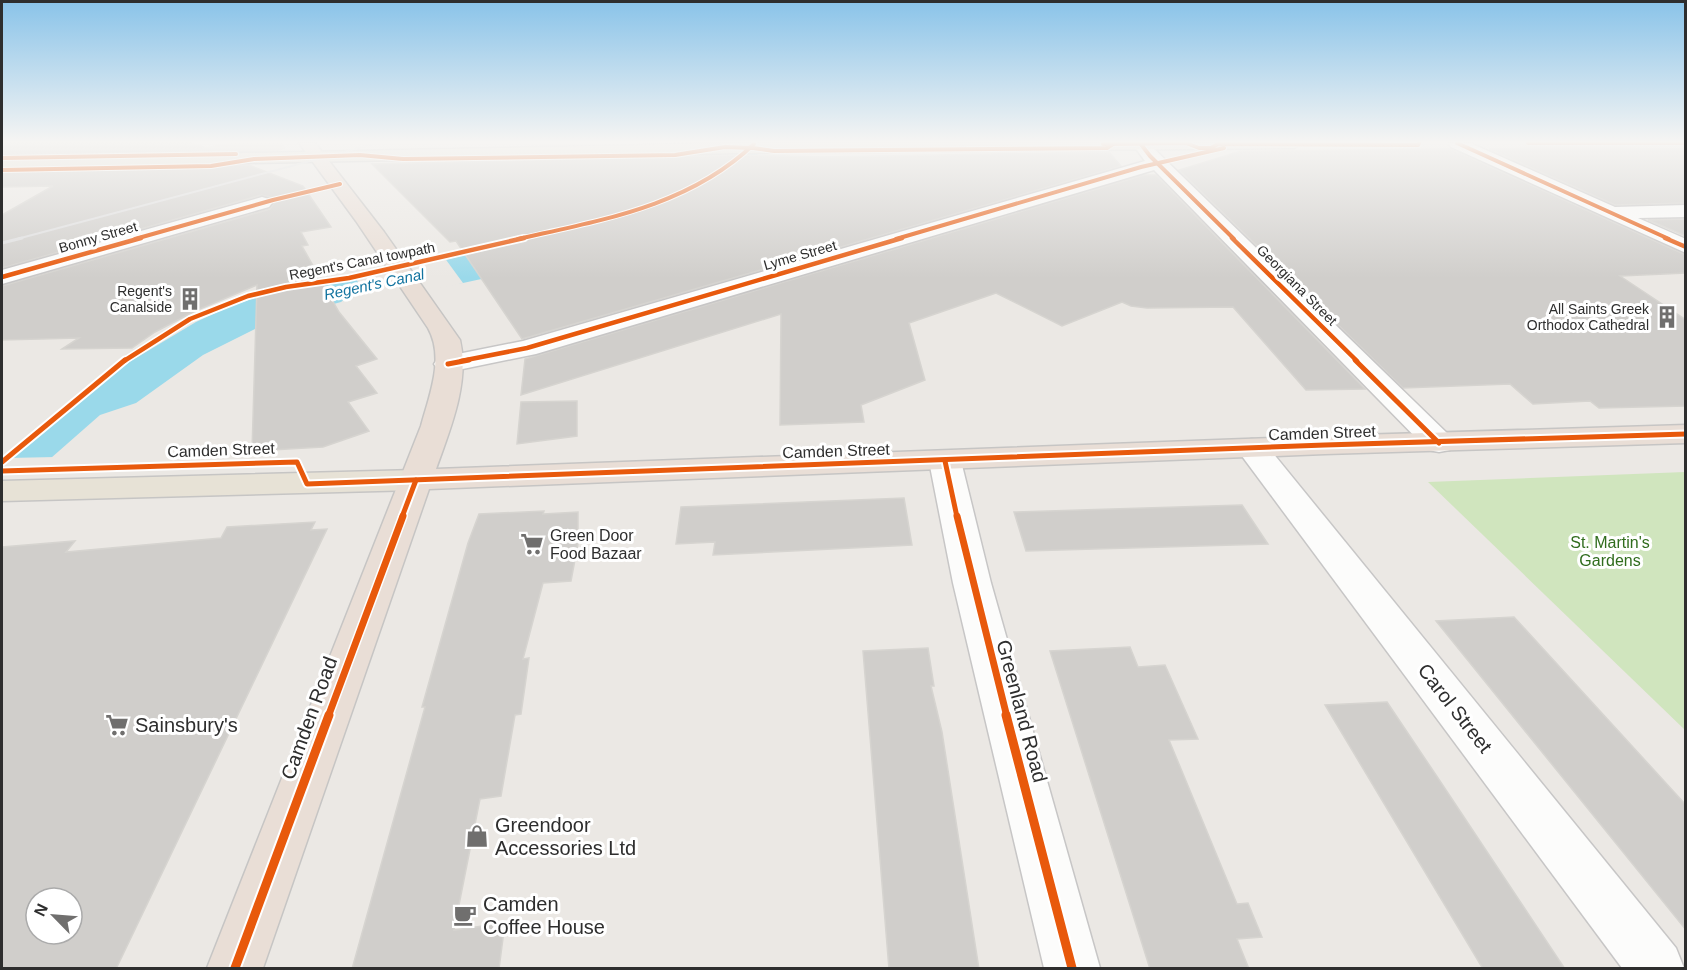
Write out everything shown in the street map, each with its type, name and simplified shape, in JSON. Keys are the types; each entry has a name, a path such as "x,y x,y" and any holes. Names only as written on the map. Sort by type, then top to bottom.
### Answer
{"highway":[{"name":"Camden Road","path":"235,969 436,426 448,364 447,341 395,262 342,188"},
{"name":"Camden Street","path":"416,480 1686,434"}],"main road":[{"name":"Camden Street","path":"11,490 416,480"}],"street":[{"name":"Lyme Street","path":"448,364 527,348 1072,188"},
{"name":"Georgiana Street","path":"1183,188 1439,443"},
{"path":"1557,188 1686,246"},
{"name":"Bonny Street","path":"2,277 262,203"},
{"path":"1610,212 1686,212"},
{"name":"Carol Street","path":"1252,448 1656,969"},
{"name":"Greenland Road","path":"945,461 972,583 1072,969"}],"green space":[{"name":"St. Martin's Gardens","path":"1686,472 1685,730 1428,482"}],"water":[{"name":"Regent's Canal","path":"656,188 689,188 522,270 463,283 352,293 341,302 271,321 203,355 136,403 100,415 2,501 2,466 126,364 196,322 226,308 269,293 445,260 497,246"}],"pier":[{"path":"444,257 463,283 445,287 364,293 354,275"},
{"path":"56,457 2,504 2,462 7,458"}],"building":[{"path":"49,188 305,188 331,227 301,232 308,245 302,246 339,312 377,359 356,366 377,393 348,402 369,431 323,447 252,451 257,285 195,311 155,332 132,348 62,349 79,338 2,340 2,286 270,209 274,203 270,197 261,195 2,268 2,215"},
{"path":"396,188 1044,188 522,339 456,241 450,242"},
{"path":"1099,188 1169,188 1365,389 1306,390 1233,307 1147,308 1122,302 1062,326 996,293 909,323 925,380 861,405 864,422 780,425 781,314 521,395 525,359"},
{"path":"1198,188 1538,188 1686,255 1686,273 1620,276 1686,320 1686,406 1599,408 1590,401 1533,404 1510,384 1403,388"},
{"path":"1577,188 1686,188 1686,203 1615,205"},
{"path":"1686,219 1686,236 1648,220"},
{"path":"577,401 577,436 517,444 521,402"},
{"path":"904,498 912,545 713,555 715,542 676,544 681,507"},
{"path":"1242,505 1268,544 1026,551 1014,512"},
{"path":"544,511 543,514 578,512 578,544 571,581 543,583 523,659 529,658 521,714 515,715 501,796 480,799 454,930 505,923 499,969 352,969 425,707 422,707 468,543 479,514"},
{"name":"Sainsbury's","path":"315,522 311,530 327,529 116,969 2,969 2,547 75,541 66,552 221,538 227,527"},
{"path":"1514,617 1686,805 1686,930 1436,621"},
{"path":"1130,647 1138,667 1165,665 1198,739 1169,740 1237,904 1248,903 1262,937 1237,939 1249,969 1150,969 1050,651"},
{"path":"928,648 934,686 931,686 942,732 979,969 889,969 863,651"},
{"path":"1387,702 1565,969 1483,969 1325,705"}],"railway":[{"path":"17,239 208,188"},
{"path":"2,243 22,238"}],"cycle path":[{"path":"2,277 273,200 322,188"},
{"name":"Regent's Canal towpath","path":"2,462 130,356 190,319 215,308 248,296 286,287 349,278 631,213 692,188"},
{"path":"448,364 527,348 1069,188"},
{"path":"1182,188 1439,443"},
{"path":"1557,188 1686,247"},
{"path":"2,471 297,462 307,484 1325,445 1686,434"},
{"path":"945,461 972,583 1072,968"},
{"path":"235,968 416,480"}],"place":[{"name":"Regent's Canalside","path":"190,299"},
{"name":"All Saints Greek Orthodox Cathedral","path":"1667,317"},
{"name":"Green Door Food Bazaar","path":"532,544"},
{"name":"Sainsbury's","path":"117,725"},
{"name":"Greendoor Accessories Ltd","path":"477,836"},
{"name":"Camden Coffee House","path":"465,915"}]}
